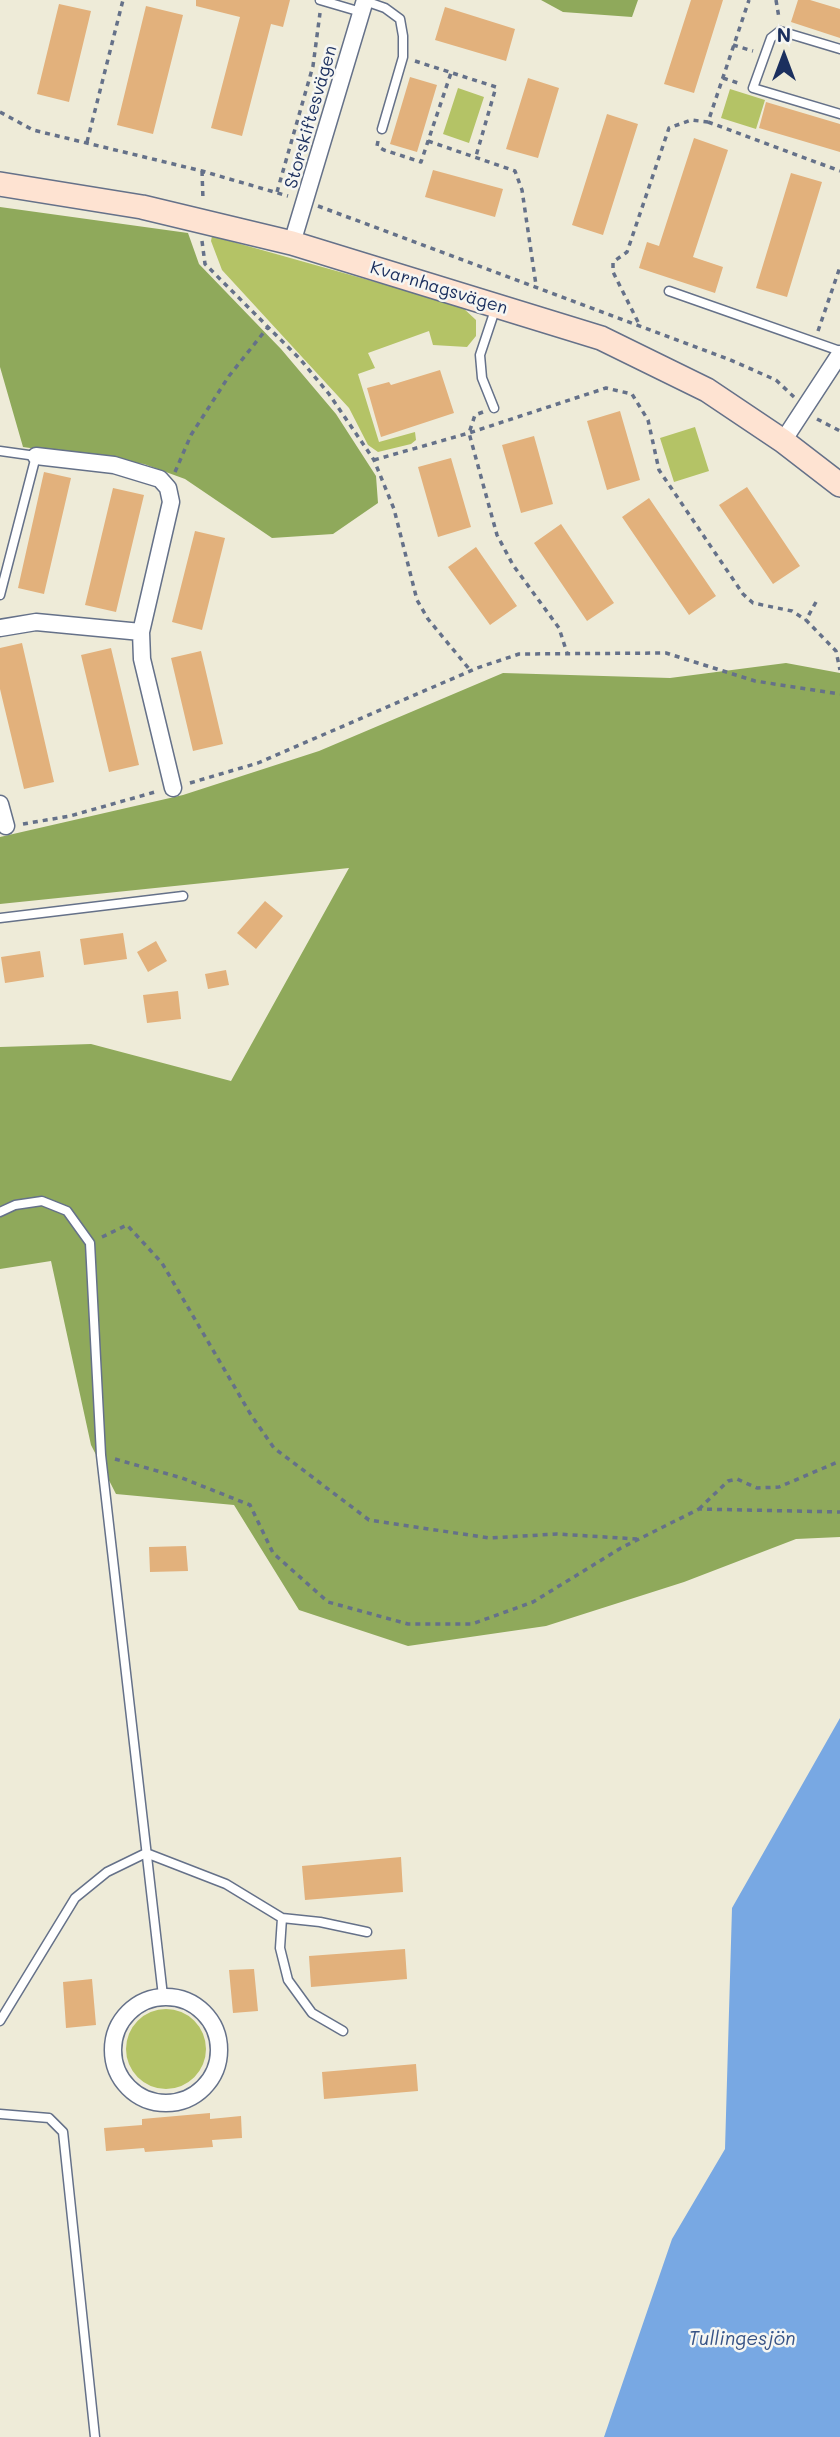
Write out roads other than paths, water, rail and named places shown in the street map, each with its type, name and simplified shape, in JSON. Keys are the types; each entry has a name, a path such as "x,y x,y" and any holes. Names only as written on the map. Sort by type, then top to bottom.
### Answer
{"street":[{"name":"Storskiftesvägen","path":"292,243 364,5"},
{"name":"Kvarnhagsvägen","path":"0,184 142,207 292,243 601,338 707,390 783,441 840,485"},
{"path":"783,441 806,410 840,352"},
{"path":"36,456 114,465 160,479 168,488 171,502 141,632 142,659 173,788"},
{"path":"0,628 36,621 141,632"},
{"path":"0,804 6,826"},
{"path":"163,1996 185,1999 203,2010 215,2027 220,2048 217,2068 206,2086 189,2098 168,2103 148,2100 130,2089 118,2072 113,2052 116,2031 127,2013 144,2001 163,1996"}],"lane":[{"path":"321,0 385,8 400,19 403,57 382,129"},
{"path":"840,49 780,31 771,38 753,88 840,114"},
{"path":"669,291 840,352"},
{"path":"494,408 482,378 480,355 496,306"},
{"path":"0,451 36,456 0,595"},
{"path":"0,918 184,896"},
{"path":"0,1212 15,1205 42,1200 67,1211 90,1243 101,1455 163,1996"},
{"path":"0,2021 75,1898 107,1872 146,1853 226,1884 282,1918 320,1922 367,1932"},
{"path":"282,1918 280,1948 289,1980 312,2013 343,2031"},
{"path":"0,2114 48,2118 63,2132 95,2437"}],"water":[{"name":"Tullingesjön","path":"840,1718 840,2437 604,2437 672,2239 725,2149 732,1908"}]}
